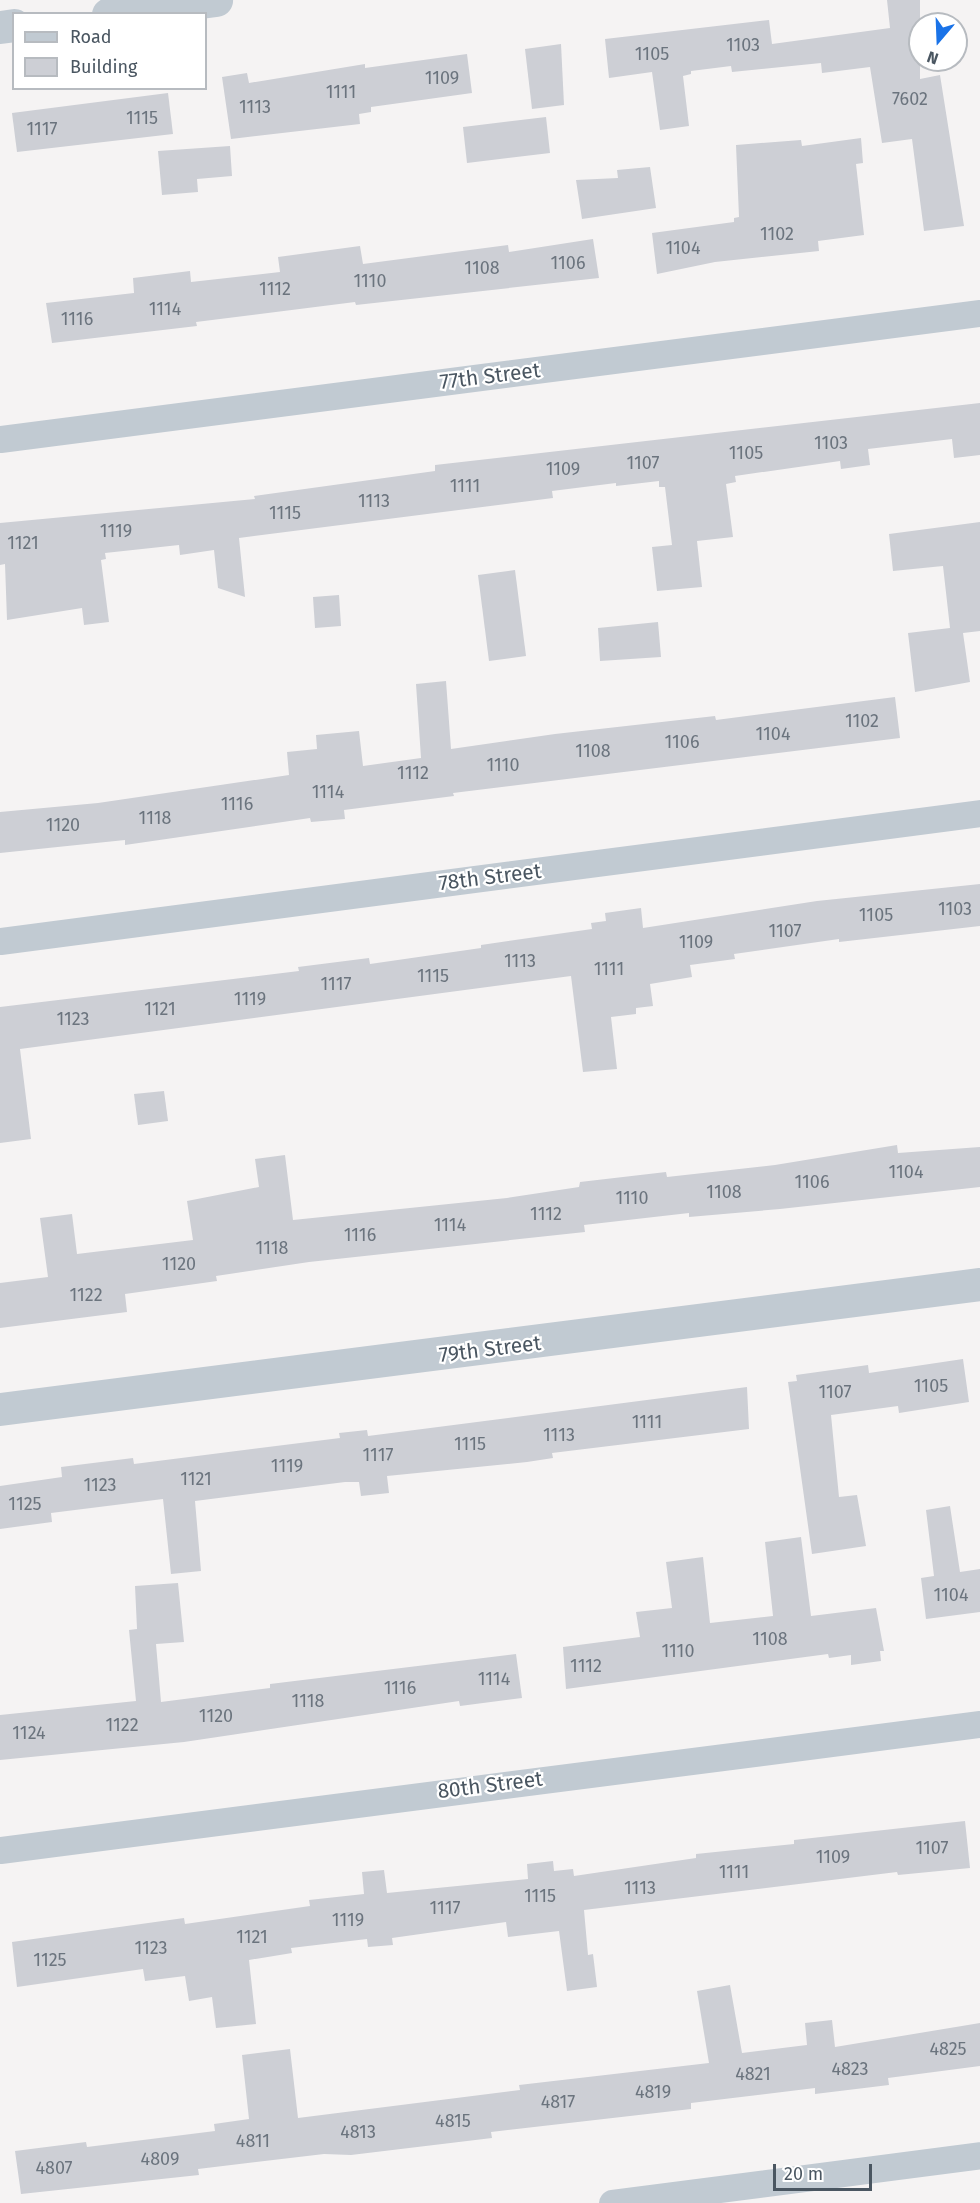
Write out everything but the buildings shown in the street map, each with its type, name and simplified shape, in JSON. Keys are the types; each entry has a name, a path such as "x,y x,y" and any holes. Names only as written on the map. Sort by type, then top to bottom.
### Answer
{"street":[{"path":"123,12 216,0"},
{"name":"77th Street","path":"0,439 980,313"},
{"name":"78th Street","path":"0,941 980,813"},
{"name":"79th Street","path":"0,1409 980,1284"},
{"name":"80th Street","path":"0,1850 980,1724"},
{"path":"612,2203 980,2155"}]}
